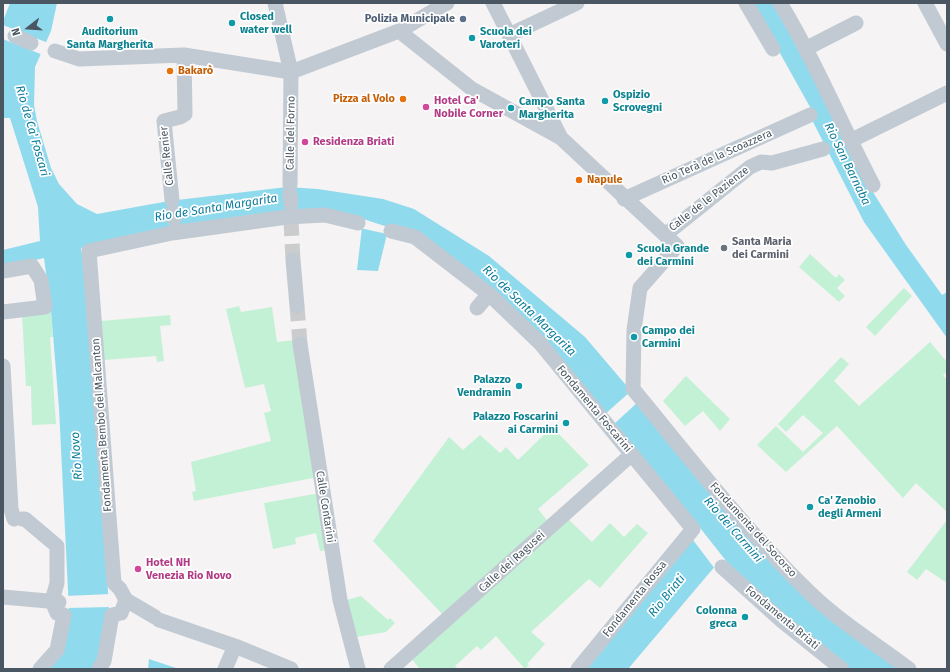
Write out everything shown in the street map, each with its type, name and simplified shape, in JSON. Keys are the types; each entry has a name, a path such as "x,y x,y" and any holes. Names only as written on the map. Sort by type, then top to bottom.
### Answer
{"street":[{"path":"275,3 292,76"},
{"path":"55,51 80,59 184,55 292,76 399,31 447,3"},
{"path":"493,3 561,138"},
{"path":"509,35 577,3"},
{"path":"746,3 774,49"},
{"path":"780,3 807,48 850,141 873,185"},
{"path":"925,3 943,27 947,44"},
{"path":"807,48 856,23"},
{"path":"399,31 472,89 561,138 624,199 665,235"},
{"path":"15,36 31,43"},
{"name":"Calle Renier","path":"173,210 164,120 180,117 185,114 184,55"},
{"name":"Calle del Forno","path":"290,204 292,76"},
{"path":"850,141 947,93"},
{"name":"Rio Terà de la Scoazzera","path":"624,199 810,115"},
{"name":"Calle de le Pazienze","path":"665,235 750,166 761,162 772,163 824,149"},
{"name":"Fondamenta Bembo del Malcanton","path":"126,600 120,589 114,584 89,251 172,233 290,204 358,223"},
{"path":"390,231 415,237 489,294 477,308"},
{"name":"Fondamenta del Socorso","path":"665,235 677,246 640,288 634,330 633,389 733,511 811,594 866,639 909,669"},
{"path":"294,260 297,306"},
{"path":"3,271 32,266 41,280 45,307 3,312"},
{"name":"Fondamenta Foscarini","path":"489,294 540,343 693,529"},
{"name":"Calle Contarini","path":"300,344 340,600 358,669"},
{"path":"3,366 16,516 25,519 57,546 56,605 64,615 57,650 40,669"},
{"name":"Calle dei Ragusei","path":"391,669 632,454"},
{"name":"Fondamenta Rossa","path":"578,669 693,529"},
{"name":"Fondamenta Briati","path":"722,567 782,621 842,669"},
{"path":"3,598 56,605"},
{"path":"98,669 104,661 112,615 121,613 126,600 156,618 235,646 275,658 291,669"},
{"path":"225,669 235,646"}],"green space":[{"path":"810,254 836,278 839,274 845,280 837,288 845,296 839,302 799,267"},
{"path":"904,288 912,296 875,336 866,327"},
{"path":"239,306 241,312 272,307 277,342 295,340 318,477 194,501 192,492 196,491 191,462 271,441 264,413 271,411 264,384 245,388 226,309"},
{"path":"51,310 53,337 50,337 56,424 32,425 31,386 26,386 22,313"},
{"path":"170,315 171,325 160,326 164,361 157,362 156,356 104,360 101,321"},
{"path":"930,342 947,362 947,372 943,375 947,380 947,512 916,483 903,498 837,426 786,472 757,445 776,426 803,452 823,433 803,415 786,432 778,424 841,357 849,364 834,381 859,406"},
{"path":"686,376 730,419 720,431 703,411 685,426 663,401"},
{"path":"552,427 589,465 538,509 550,524 444,616 373,541 449,437 463,450 480,435 500,453 506,447 518,460"},
{"path":"320,493 329,550 320,551 316,533 295,538 296,544 273,549 264,503"},
{"path":"565,516 592,542 610,523 624,537 637,524 648,533 600,588 589,579 531,632 545,644 527,664 529,665 525,669 496,636 481,650 477,646 455,666 457,669 420,669 410,657"},
{"path":"947,520 947,583 926,569 917,580 907,572"},
{"path":"361,596 388,620 390,618 395,623 386,632 356,637 343,601"}],"water":[{"path":"10,3 57,3 51,31 35,67 34,105 37,121 51,168 59,184 77,204 97,214 169,201 287,187 318,189 383,199 414,209 489,256 585,337 631,391 728,513 905,669 850,669 807,634 722,558 628,669 585,669 700,527 604,413 415,233 387,234 378,271 357,270 363,219 171,228 81,248 88,294 99,436 109,609 99,659 93,669 46,669 69,611 59,408 51,310 44,258 3,268 3,250 40,241 38,207 10,118 3,118 3,21"},
{"name":"Rio San Barnaba","path":"752,3 774,3 871,189 906,245 942,295 947,292 947,338 864,222 813,122 814,117 810,107"},
{"path":"149,659 179,669 148,669"}],"pier":[{"path":"3,25 48,43 43,55 3,39"},
{"path":"360,218 391,228 387,234 360,228"},
{"path":"631,391 639,401 613,425 604,415"},
{"path":"697,524 727,562 726,563 715,569 690,536"},
{"path":"110,594 111,607 66,608 66,596"}],"tunnel":[{"path":"291,221 293,260"},
{"path":"297,306 300,344"}],"place":[{"name":"Auditorium Santa Margherita","path":"110,19"},
{"name":"Polizia Municipale","path":"463,19"},
{"name":"Closed water well","path":"232,23"},
{"name":"Scuola dei Varoteri","path":"472,38"},
{"name":"Bakarò","path":"170,71"},
{"name":"Pizza al Volo","path":"403,99"},
{"name":"Ospizio Scrovegni","path":"605,101"},
{"name":"Hotel Ca' Nobile Corner","path":"426,107"},
{"name":"Campo Santa Margherita","path":"511,108"},
{"name":"Residenza Briati","path":"305,142"},
{"name":"Napule","path":"579,180"},
{"name":"Santa Maria dei Carmini","path":"724,248"},
{"name":"Scuola Grande dei Carmini","path":"629,255"},
{"name":"Campo dei Carmini","path":"634,337"},
{"name":"Palazzo Vendramin","path":"519,386"},
{"name":"Palazzo Foscarini ai Carmini","path":"566,423"},
{"name":"Ca' Zenobio degli Armeni","path":"810,507"},
{"name":"Hotel NH Venezia Rio Novo","path":"138,569"},
{"name":"Colonna greca","path":"745,617"}],"water label":[{"name":"Rio de Ca' Foscari","path":"32,131"},
{"name":"Rio de Santa Margarita","path":"216,208"},
{"name":"Rio de Santa Margarita","path":"529,311"},
{"name":"Rio Novo","path":"77,456"},
{"name":"Rio dei Carmini","path":"733,530"},
{"name":"Rio Briati","path":"667,596"}]}
